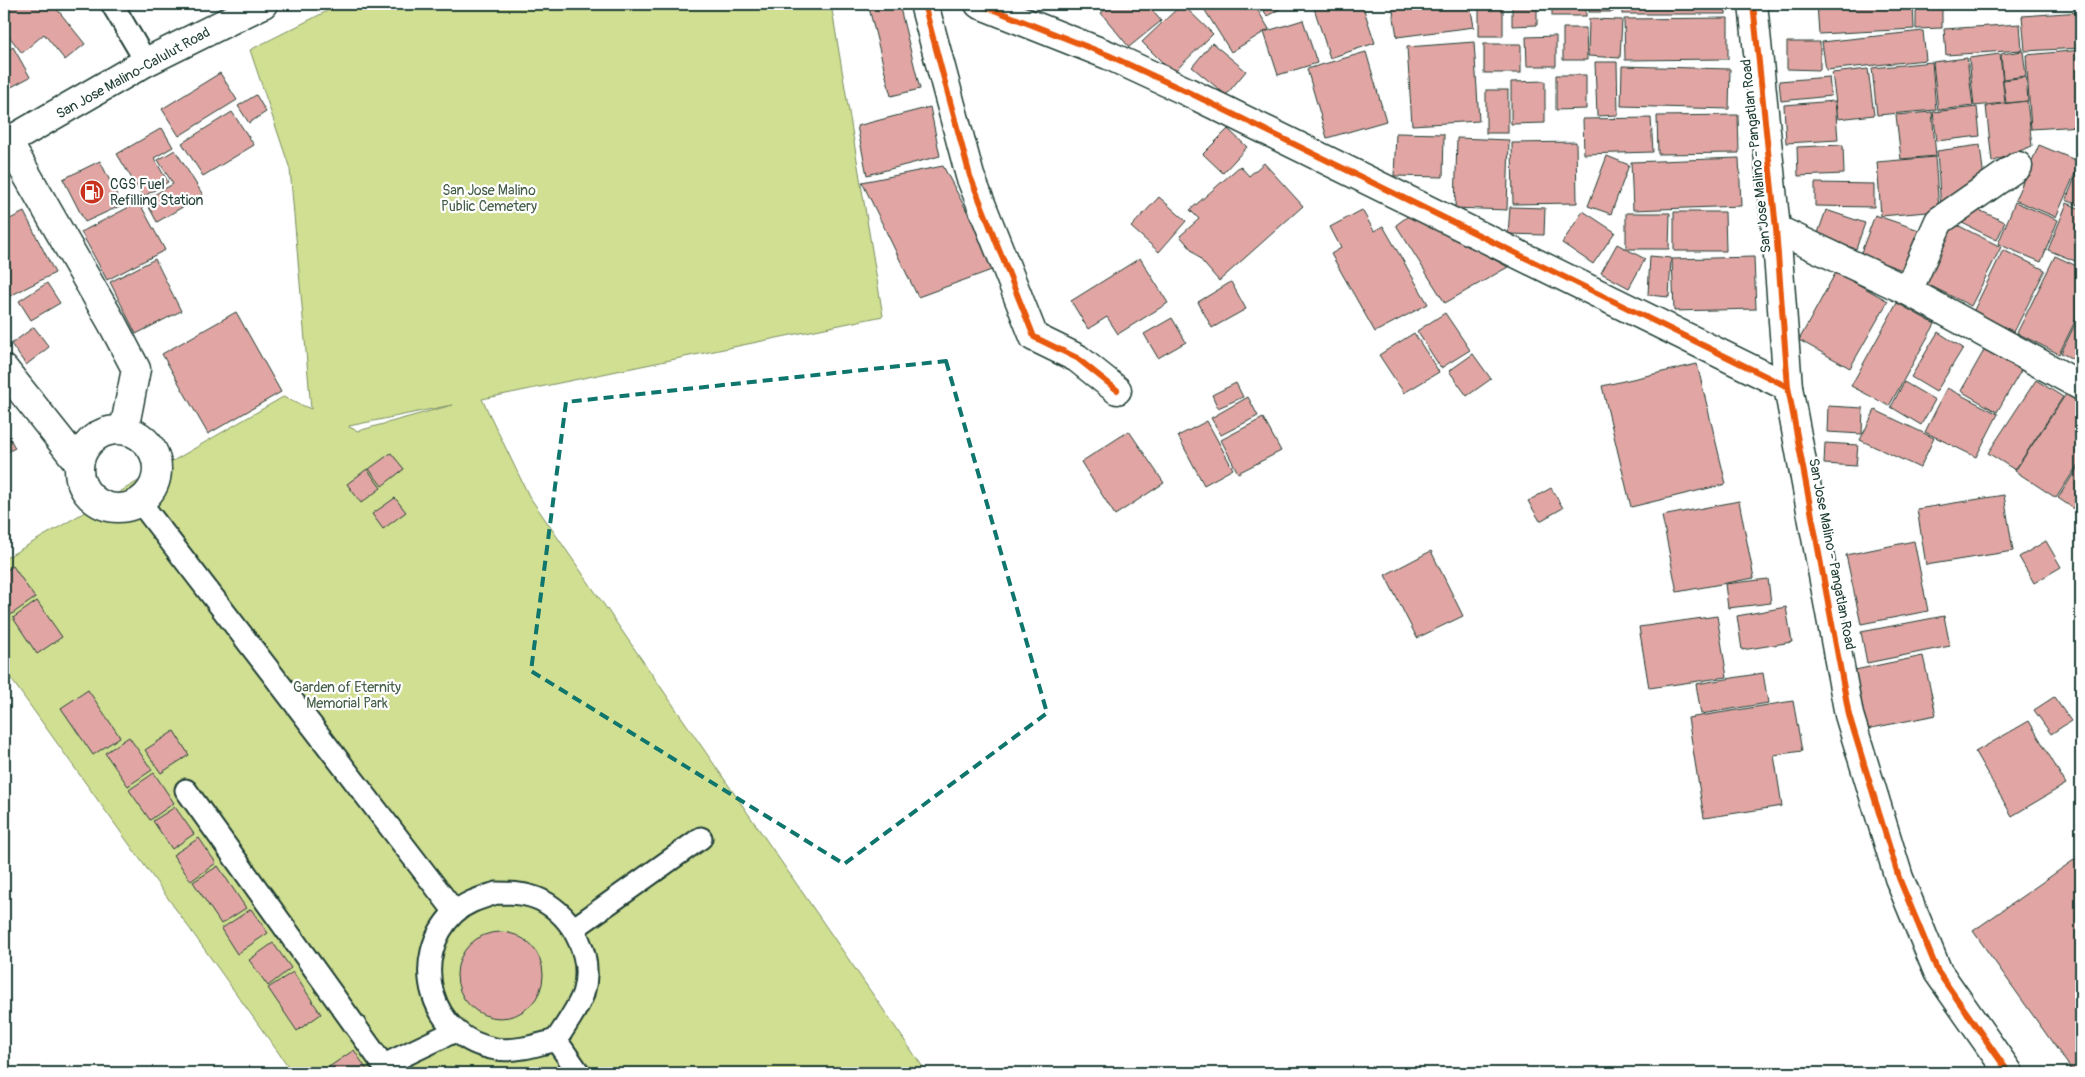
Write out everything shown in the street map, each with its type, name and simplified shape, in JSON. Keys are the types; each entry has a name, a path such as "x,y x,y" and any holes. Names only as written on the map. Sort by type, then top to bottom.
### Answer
{"street":[{"name":"San Jose Malino-Calulut Road","path":"6,143 146,62 263,4"},
{"path":"924,4 970,176 1034,337 1077,358 1116,390"},
{"path":"979,4 1108,55 1188,92 1788,387"},
{"name":"San Jose Malino - Pangatlan Road","path":"1753,4 1776,229 1788,387 1849,715 1899,878 1938,972 2009,1073"},
{"path":"6,143 112,323 136,370 124,430"},
{"path":"1908,291 1939,221 2018,166"},
{"path":"1776,229 1908,291 2081,386"},
{"path":"4,369 78,462"},
{"path":"109,430 124,430 137,434 151,448 156,460 156,475 153,488 140,502 122,507 109,507 97,502 85,490 79,477 78,462 83,449 97,435 109,430"}],"lane":[{"path":"112,4 146,62"},
{"path":"140,502 456,912"},
{"path":"186,790 386,1069 456,1030"},
{"path":"574,928 701,838"},
{"path":"496,894 519,894 540,900 559,912 574,928 583,949 586,971 584,986 574,1014 556,1040 519,1049 496,1049 474,1042 456,1030 441,1014 435,1000 428,971 435,942 441,928 456,912 474,900 496,894"},
{"path":"556,1040 580,1073"}],"highlighted area":[{"path":"946,361 1047,713 844,864 531,671 566,402"}],"green space":[{"name":"Garden of Eternity Memorial Park","path":"341,4 831,4 883,316 482,399 529,496 927,1073 293,1073 4,669 4,559 283,397 311,409 290,169 250,50","holes":["452,405 358,431 349,426"]}],"building":[{"path":"4,4 53,4 85,44 65,60 44,34 22,53 4,30"},
{"path":"868,4 899,4 920,89 891,96"},
{"path":"1112,4 1147,4 1161,21 1129,47 1101,13"},
{"path":"1182,4 1213,34 1173,73 1142,42"},
{"path":"1201,4 1254,4 1269,29 1231,52"},
{"path":"1260,4 1289,4 1267,16"},
{"path":"1362,4 1375,43 1330,58 1313,5"},
{"path":"1392,4 1470,4 1474,27 1397,37"},
{"path":"1512,4 1537,4 1537,25 1512,26"},
{"path":"1552,4 1586,4 1586,16 1552,16"},
{"path":"1589,4 1613,4 1613,12 1589,12"},
{"path":"1622,4 1726,4 1726,14 1622,14"},
{"path":"1817,4 1913,4 1914,29 1819,34"},
{"path":"1503,6 1503,36 1479,36 1479,7"},
{"path":"1916,6 1942,6 1942,28 1916,29"},
{"path":"2081,12 2081,48 2025,51 2022,16"},
{"path":"1728,18 1728,59 1625,60 1624,19"},
{"path":"1589,19 1622,20 1620,58 1588,56"},
{"path":"1303,20 1317,63 1278,75 1264,32"},
{"path":"2020,24 2022,50 1946,55 1944,29"},
{"path":"1563,28 1586,28 1587,60 1563,60"},
{"path":"1923,31 1926,60 1826,70 1822,42"},
{"path":"1556,36 1556,66 1527,66 1526,37"},
{"path":"1474,42 1479,121 1412,125 1407,47"},
{"path":"1787,42 1820,42 1820,70 1787,69"},
{"path":"1212,43 1246,71 1226,95 1192,67"},
{"path":"1484,44 1521,44 1521,73 1484,73"},
{"path":"13,47 30,77 4,91 4,53"},
{"path":"2081,50 2081,126 2031,129 2026,55"},
{"path":"2023,51 2026,76 2003,79 2001,54"},
{"path":"1366,52 1386,121 1327,138 1307,69"},
{"path":"2000,54 2005,103 1974,106 1969,58"},
{"path":"1967,58 1973,106 1938,110 1933,62"},
{"path":"1595,62 1617,62 1618,115 1597,116"},
{"path":"1932,62 1936,110 1877,115 1872,68"},
{"path":"1622,66 1730,69 1729,109 1621,106"},
{"path":"1868,69 1874,115 1838,119 1832,73"},
{"path":"220,73 237,100 179,136 162,109"},
{"path":"1556,75 1586,75 1586,109 1556,110"},
{"path":"1829,77 1831,96 1781,101 1779,81"},
{"path":"2026,77 2028,101 2006,103 2003,80"},
{"path":"1545,81 1545,123 1511,124 1511,82"},
{"path":"1486,90 1508,90 1508,133 1486,133"},
{"path":"256,95 266,112 249,123 238,106"},
{"path":"1835,101 1838,140 1786,143 1784,105"},
{"path":"2027,101 2032,146 1992,162 1986,106"},
{"path":"930,107 940,156 867,175 857,126"},
{"path":"1977,107 1980,136 1937,141 1933,112"},
{"path":"232,112 254,145 203,176 182,143"},
{"path":"1932,112 1936,156 1901,159 1896,115"},
{"path":"1738,115 1739,153 1658,154 1657,116"},
{"path":"1651,118 1653,152 1584,154 1583,119"},
{"path":"162,128 173,147 154,158 168,182 143,197 117,154"},
{"path":"1228,129 1247,147 1223,173 1203,154"},
{"path":"1396,133 1444,134 1443,177 1394,176"},
{"path":"1457,138 1509,140 1507,210 1455,208"},
{"path":"1576,142 1577,203 1513,204 1512,143"},
{"path":"1843,145 1844,174 1798,176 1797,147"},
{"path":"1980,145 1984,180 1941,210 1937,151"},
{"path":"2039,145 2080,162 2056,217 2015,200"},
{"path":"175,150 203,195 157,222 145,200 173,184 158,160"},
{"path":"1607,156 1629,165 1611,214 1588,206"},
{"path":"1935,157 1939,211 1881,216 1877,162"},
{"path":"1739,158 1741,206 1633,210 1631,162"},
{"name":"CGS Fuel Refilling Station","path":"100,161 122,205 85,222 63,179"},
{"path":"2081,162 2081,206 2066,200"},
{"path":"1264,163 1303,206 1219,281 1180,236 1199,219 1190,210 1240,166 1249,176"},
{"path":"943,166 997,268 918,297 862,182"},
{"path":"1815,183 1874,184 1874,207 1815,206"},
{"path":"1159,197 1186,221 1159,252 1131,227"},
{"path":"139,202 165,250 107,280 81,232"},
{"path":"2015,202 2058,220 2041,262 1998,244"},
{"path":"2067,203 2081,209 2080,263 2048,250"},
{"path":"1966,204 2005,222 1997,240 1958,221"},
{"path":"1510,207 1545,208 1544,235 1508,234"},
{"path":"1362,210 1374,231 1383,226 1428,304 1375,332 1331,254 1341,248 1330,227"},
{"path":"1826,210 1865,223 1856,249 1817,236"},
{"path":"1583,211 1615,232 1593,264 1562,243"},
{"path":"24,212 55,273 8,297 4,288 4,222"},
{"path":"1674,212 1725,212 1726,251 1674,251"},
{"path":"1626,213 1670,213 1669,249 1626,249"},
{"path":"1411,214 1508,267 1445,303 1396,225"},
{"path":"1875,215 1925,232 1911,273 1860,255"},
{"path":"1953,223 2001,247 1971,306 1923,282"},
{"path":"1617,244 1645,259 1629,288 1601,273"},
{"path":"2003,250 2045,270 2014,332 1973,312"},
{"path":"1650,256 1671,258 1669,297 1648,295"},
{"path":"2055,256 2081,268 2081,309 2059,354 2017,333"},
{"path":"1754,257 1756,309 1674,311 1672,259"},
{"path":"1140,258 1168,303 1118,334 1107,317 1088,329 1071,301"},
{"path":"155,259 181,311 136,334 110,282"},
{"path":"1836,272 1888,301 1850,368 1799,340"},
{"path":"1231,282 1246,309 1212,328 1198,302"},
{"path":"47,283 60,303 31,320 19,301"},
{"path":"1897,303 1935,324 1889,406 1851,386"},
{"path":"236,312 281,392 208,434 162,354"},
{"path":"2081,312 2081,348 2075,360 2061,353"},
{"path":"1445,313 1470,350 1441,368 1417,331"},
{"path":"1172,318 1186,342 1158,358 1144,334"},
{"path":"34,327 49,347 26,365 11,344"},
{"path":"1938,332 1963,348 1936,392 1911,377"},
{"path":"1414,333 1439,372 1404,393 1379,355"},
{"path":"1986,347 2022,369 1997,412 1961,391"},
{"path":"1473,354 1491,379 1467,396 1449,371"},
{"path":"1697,364 1726,484 1631,507 1602,386"},
{"path":"2036,380 2063,397 2015,470 1988,453"},
{"path":"1904,382 1935,400 1921,425 1891,407"},
{"path":"1236,383 1243,397 1218,408 1212,395"},
{"path":"1947,388 1998,414 1976,457 1925,432"},
{"path":"2066,394 2081,404 2079,420 2081,422 2081,460 2056,498 2015,471"},
{"path":"1248,397 1258,416 1221,435 1211,418"},
{"path":"1828,406 1863,408 1862,434 1827,432"},
{"path":"1875,410 1934,438 1920,468 1860,440"},
{"path":"1263,418 1281,451 1238,473 1221,440"},
{"path":"1207,421 1233,469 1204,485 1178,436"},
{"path":"4,427 15,448 4,454"},
{"path":"1129,431 1164,483 1115,515 1081,462"},
{"path":"1825,443 1858,445 1856,466 1824,464"},
{"path":"391,453 404,469 382,486 369,469"},
{"path":"2081,462 2081,512 2080,513 2058,498"},
{"path":"367,469 381,488 361,503 347,484"},
{"path":"1551,488 1563,508 1540,521 1528,501"},
{"path":"2004,495 2013,551 1926,565 1917,509"},
{"path":"395,498 406,512 383,529 372,514"},
{"path":"1739,501 1754,578 1677,592 1662,516"},
{"path":"1914,541 1928,611 1861,624 1846,555"},
{"path":"2046,541 2061,567 2034,583 2019,557"},
{"path":"1431,551 1463,616 1417,638 1385,575"},
{"path":"13,566 35,598 9,616 4,608 4,572"},
{"path":"1768,579 1771,603 1728,608 1725,584"},
{"path":"37,601 62,637 37,654 13,618"},
{"path":"1786,607 1792,642 1742,650 1737,616"},
{"path":"1717,616 1727,677 1649,688 1639,627"},
{"path":"1944,616 1950,646 1867,663 1861,632"},
{"path":"1923,656 1936,715 1862,730 1850,671"},
{"path":"1763,673 1768,703 1701,714 1696,684"},
{"path":"88,690 120,737 93,755 61,708"},
{"path":"2054,697 2071,721 2051,734 2034,710"},
{"path":"1793,701 1802,751 1774,755 1782,806 1704,818 1688,718"},
{"path":"2029,721 2066,784 2012,816 1975,752"},
{"path":"174,731 189,755 161,773 145,750"},
{"path":"129,737 152,770 128,786 105,753"},
{"path":"154,773 174,803 150,820 129,790"},
{"path":"175,807 194,834 172,849 153,821"},
{"path":"199,838 216,863 191,881 173,855"},
{"path":"2081,855 2081,1073 2074,1073 1973,931"},
{"path":"218,866 246,908 221,924 193,882"},
{"path":"251,909 268,933 237,954 221,929"},
{"path":"500,932 524,939 536,951 543,975 536,999 524,1011 500,1018 476,1011 464,999 457,975 464,951 476,939"},
{"path":"273,943 291,968 268,986 249,960"},
{"path":"293,972 321,1014 297,1031 268,988"},
{"path":"354,1050 369,1073 325,1073 323,1071"}],"cycle path":[{"path":"924,4 970,176 1034,337 1077,358 1117,390"},
{"path":"979,4 1108,55 1188,92 1788,387"},
{"path":"1753,4 1776,229 1788,387 1849,715 1899,878 1938,972 2009,1073"}],"place":[{"name":"CGS Fuel Refilling Station","path":"92,192"}],"park label":[{"name":"San Jose Malino Public Cemetery","path":"489,198"}]}
